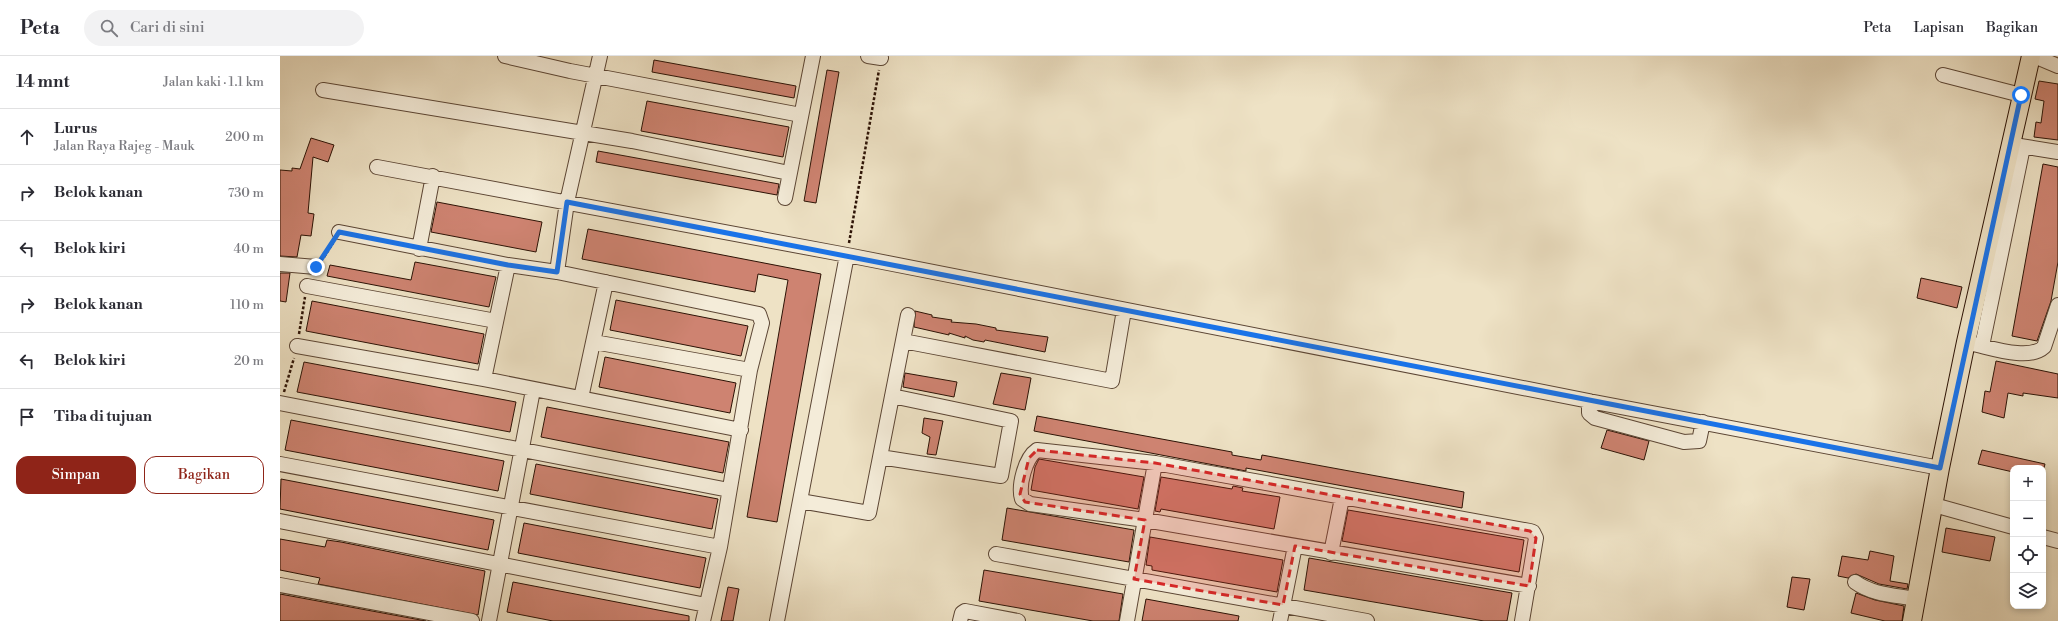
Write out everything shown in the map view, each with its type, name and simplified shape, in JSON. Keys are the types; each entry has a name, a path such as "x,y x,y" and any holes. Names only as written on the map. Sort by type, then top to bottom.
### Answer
{"main road":[{"path":"1912,621 1940,468 1974,344 2016,146 2021,95 2031,56"}],"street":[{"path":"505,56 596,76 801,115"},
{"path":"557,272 567,202 600,56"},
{"path":"786,198 789,173 813,56"},
{"path":"2034,56 2058,66"},
{"path":"1943,75 2021,95"},
{"path":"323,90 583,135 632,141 789,173"},
{"path":"2016,146 2058,152"},
{"path":"377,167 433,176 847,255 1589,401 1940,468"},
{"path":"419,249 433,176"},
{"path":"339,232 419,249 557,272 759,314 762,323 750,370 720,547 703,621"},
{"path":"777,621 847,255"},
{"path":"280,264 316,267"},
{"path":"484,379 508,265"},
{"path":"581,398 606,282"},
{"path":"307,286 496,322"},
{"path":"1974,344 2025,354 2039,351 2044,347 2058,305"},
{"path":"903,342 1112,381 1124,310"},
{"path":"800,501 869,513 908,315"},
{"path":"594,342 750,370"},
{"path":"297,346 484,379 533,390 581,398 741,430"},
{"path":"489,621 533,390"},
{"path":"880,457 1001,476 1011,421 892,396"},
{"path":"1589,401 1589,413 1595,418 1684,442 1699,441 1703,422"},
{"path":"280,403 522,448 729,490"},
{"path":"1522,621 1529,586 1536,538 1533,532 1155,463 1037,450 1029,458 1024,471 1020,494 1025,502 1144,520 1529,586"},
{"path":"1127,621 1155,463"},
{"path":"280,464 720,547"},
{"path":"1331,553 1342,498"},
{"path":"1934,505 2010,526"},
{"path":"280,521 499,566 706,605"},
{"path":"2046,538 2058,542"},
{"path":"1280,621 1295,546"},
{"path":"996,554 1367,621"},
{"path":"1855,582 1864,589 1877,593 1916,599"},
{"path":"280,585 440,618 472,621"},
{"path":"960,621 962,613 965,611 1018,621"}],"path":[{"path":"847,255 875,57"},
{"path":"316,267 339,232"}],"highlighted area":[{"path":"1037,450 1155,463 1530,531 1536,538 1529,586 1295,546 1283,605 1134,579 1145,520 1025,502 1020,494 1029,458"}],"building":[{"path":"654,60 796,86 794,98 652,72"},
{"path":"827,70 839,72 816,203 804,201"},
{"path":"2039,81 2058,84 2058,140 2034,137 2036,122 2041,123 2044,101 2035,99"},
{"path":"647,101 789,127 783,157 641,131"},
{"path":"311,138 334,145 328,162 313,157 308,213 314,214 311,236 301,235 297,257 280,256 280,170 292,171 292,168 300,169"},
{"path":"598,151 779,184 777,195 596,162"},
{"path":"2043,164 2058,167 2058,262 2051,301 2037,341 2012,336"},
{"path":"437,202 542,222 536,252 431,232"},
{"path":"588,229 821,274 777,522 747,517 788,280 758,274 755,292 582,259"},
{"path":"415,262 496,277 489,307 327,276 330,265 411,280"},
{"path":"280,273 290,273 286,302 280,301"},
{"path":"1921,278 1962,287 1957,308 1917,298"},
{"path":"616,300 748,326 741,356 610,330"},
{"path":"312,301 484,334 478,364 306,331"},
{"path":"915,311 932,315 932,317 952,320 951,322 976,324 996,328 996,330 1048,337 1045,352 985,340 984,342 973,340 965,336 965,338 949,333 949,335 914,327"},
{"path":"605,357 736,383 730,413 599,387"},
{"path":"1996,361 2058,374 2058,398 2023,393 2023,396 2008,393 2004,418 1982,412 1985,391 1990,392"},
{"path":"304,362 516,402 510,432 297,392"},
{"path":"905,373 957,382 954,397 903,387"},
{"path":"1001,373 1031,378 1025,410 993,404"},
{"path":"547,407 729,442 723,473 541,437"},
{"path":"1037,416 1232,452 1232,455 1261,460 1262,455 1464,492 1462,508 1246,468 1246,471 1034,431"},
{"path":"924,418 943,421 936,455 927,454 930,437 922,433"},
{"path":"291,420 504,461 498,491 285,450"},
{"path":"1607,430 1649,441 1644,460 1601,448"},
{"path":"1982,450 2045,464 2010,465 2010,471 1978,464"},
{"path":"1039,459 1144,477 1138,509 1031,490 1035,467"},
{"path":"536,464 718,499 712,529 530,494"},
{"path":"1161,477 1232,489 1233,486 1243,488 1242,491 1280,497 1274,529 1161,509 1160,512 1155,511"},
{"path":"281,479 494,520 488,550 280,509"},
{"path":"1007,508 1134,530 1129,562 1002,540"},
{"path":"1348,510 1524,540 1519,572 1342,541"},
{"path":"524,523 706,558 700,588 518,553"},
{"path":"1946,528 1995,537 1990,561 1942,552"},
{"path":"1150,537 1283,560 1277,592 1152,570 1152,566 1146,565"},
{"path":"280,539 325,547 327,540 341,542 485,571 478,615 318,584 320,578 280,570"},
{"path":"1870,551 1894,556 1890,581 1908,584 1907,589 1879,584 1856,574 1848,578 1838,576 1842,556 1868,560"},
{"path":"1309,558 1512,593 1507,621 1484,621 1304,590"},
{"path":"984,570 1123,594 1119,621 1093,621 979,601"},
{"path":"1792,577 1810,579 1804,610 1787,607"},
{"path":"513,582 689,616 689,621 553,621 507,612"},
{"path":"728,587 739,589 733,621 721,621"},
{"path":"1856,593 1875,600 1904,606 1902,621 1885,621 1851,613"},
{"path":"280,594 426,621 280,621"},
{"path":"1146,599 1239,616 1238,621 1142,621"}],"route":[{"path":"316,267 321,262 339,232 419,249 557,272 567,202 847,255 1589,401 1940,468 1966,342 2021,95"}]}
